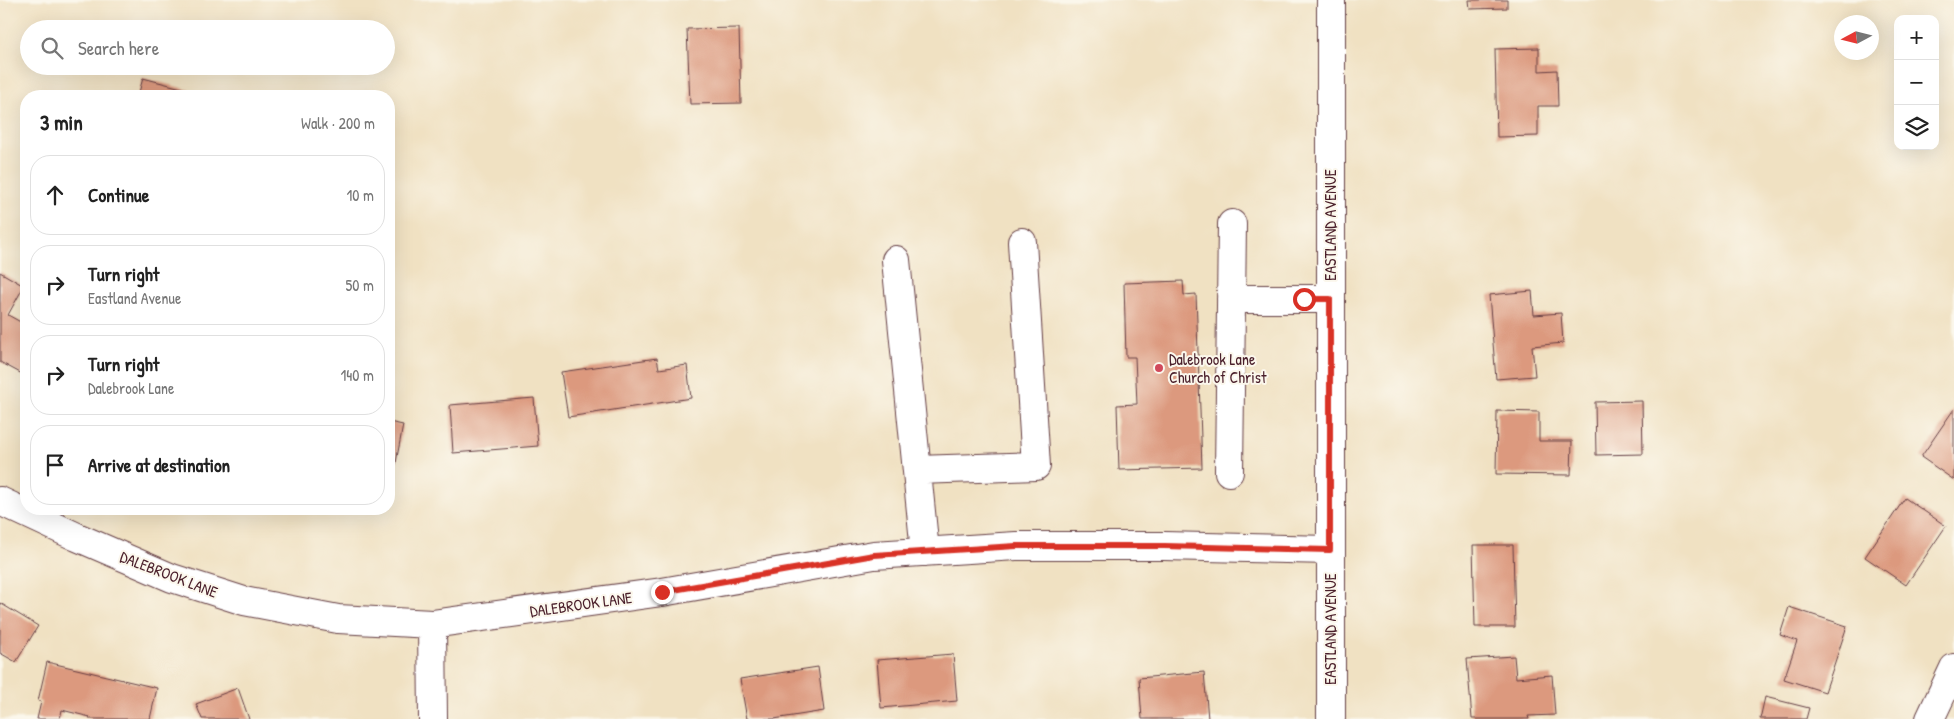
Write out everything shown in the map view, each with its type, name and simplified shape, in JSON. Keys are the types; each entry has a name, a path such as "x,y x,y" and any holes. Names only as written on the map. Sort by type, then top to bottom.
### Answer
{"street":[{"name":"EASTLAND AVENUE","path":"1331,0 1331,719"},
{"path":"1229,472 1232,224"},
{"path":"917,470 1036,466 1022,242"},
{"path":"896,260 925,552"},
{"path":"1231,299 1330,299"},
{"name":"DALEBROOK LANE","path":"0,501 20,510"},
{"name":"DALEBROOK LANE","path":"30,515 172,578 244,601 338,619 432,624 662,592 874,555 1036,546 1164,546 1330,550"},
{"path":"432,624 433,719"},
{"path":"1930,719 1954,668"}],"building":[{"path":"1469,0 1507,0 1507,8 1470,9"},
{"path":"739,28 741,103 690,104 687,29"},
{"path":"1539,48 1539,71 1557,70 1558,106 1538,106 1538,136 1497,137 1495,49"},
{"path":"143,78 189,90 140,90"},
{"path":"0,272 20,284 20,293 8,315 20,322 20,373 0,362"},
{"path":"1183,281 1184,295 1196,294 1202,468 1119,470 1117,405 1137,404 1135,357 1126,357 1124,283"},
{"path":"1532,291 1534,315 1561,313 1563,343 1532,346 1535,376 1496,379 1489,295"},
{"path":"657,358 659,369 687,365 691,398 568,417 561,372"},
{"path":"534,398 538,446 453,453 450,405"},
{"path":"1642,401 1643,454 1596,455 1595,402"},
{"path":"1954,409 1954,480 1921,457"},
{"path":"1497,411 1539,412 1539,441 1572,441 1571,475 1496,474"},
{"path":"395,423 403,425 395,468"},
{"path":"1905,498 1946,526 1906,585 1865,557"},
{"path":"1473,545 1513,545 1515,627 1475,627"},
{"path":"0,603 38,626 16,662 0,653"},
{"path":"1789,607 1847,626 1825,692 1784,679 1797,641 1780,635"},
{"path":"953,654 957,701 881,708 877,660"},
{"path":"1514,656 1516,678 1552,675 1555,715 1528,716 1529,719 1472,719 1467,659"},
{"path":"47,662 157,688 150,719 89,719 90,717 62,710 60,719 37,719 41,702 38,701"},
{"path":"818,667 824,711 774,719 747,719 740,679"},
{"path":"1204,672 1208,719 1142,719 1139,678"},
{"path":"238,688 249,719 202,719 196,704"},
{"path":"1765,697 1809,708 1806,719 1760,719"}],"place":[{"name":"Dalebrook Lane Church of Christ","path":"1159,368"}],"route":[{"path":"662,592 874,555 1016,546 1164,546 1330,550 1330,299 1304,299"}]}
